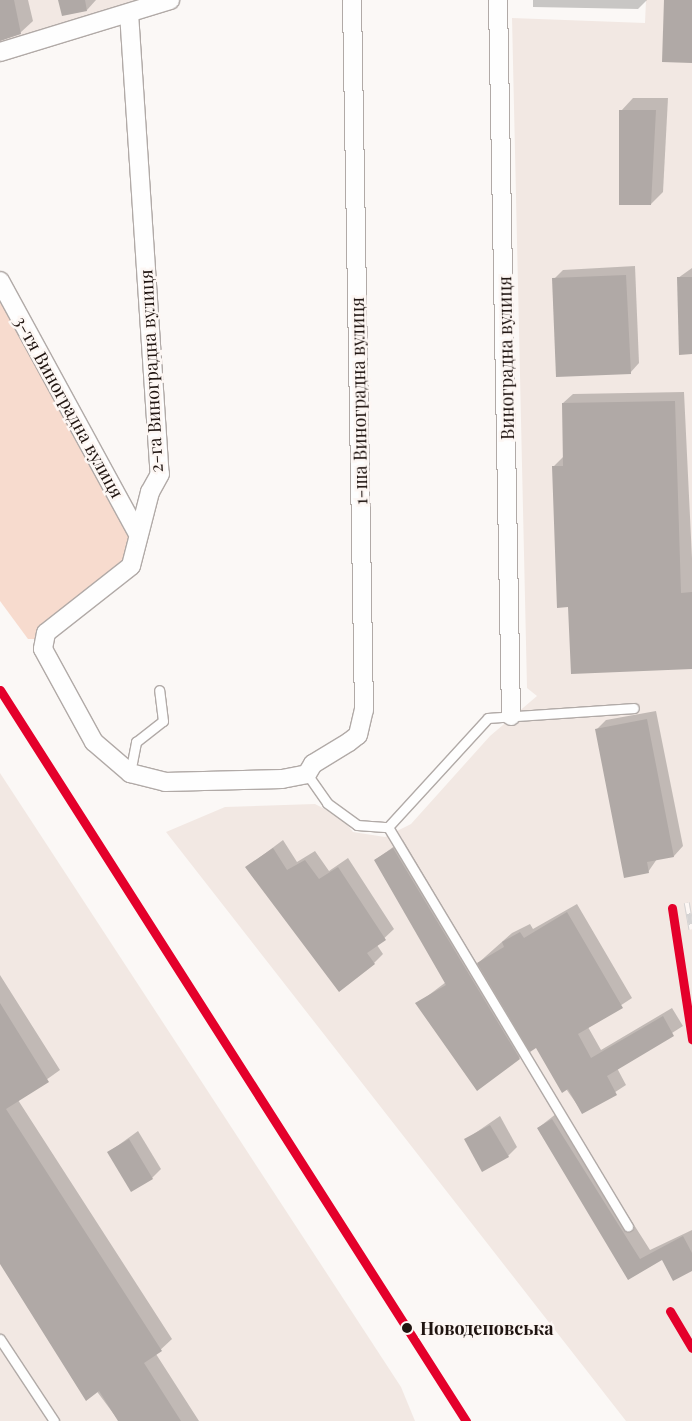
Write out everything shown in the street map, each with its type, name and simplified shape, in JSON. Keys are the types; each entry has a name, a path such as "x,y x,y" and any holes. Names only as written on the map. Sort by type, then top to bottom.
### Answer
{"street":[{"path":"0,52 170,0"},
{"name":"1-ша Виноградна вулиця","path":"307,774 313,764 358,735 364,710 352,0"},
{"name":"Виноградна вулиця","path":"498,0 511,716"},
{"name":"2-га Виноградна вулиця","path":"129,13 160,474 150,492 131,566 46,633 43,644 44,654 94,742 130,773 165,782 307,774"},
{"name":"3-тя Виноградна вулиця","path":"0,281 138,534"}],"lane":[{"path":"130,773 136,742 162,721 158,690"},
{"path":"388,827 488,718 634,708"},
{"path":"307,774 326,803 357,825 388,827"},
{"path":"388,827 628,1227"},
{"path":"0,1339 54,1421"}],"shaded area":[{"path":"0,0 166,0 0,50"},
{"path":"646,0 692,0 692,1421 626,1421 166,832 225,807 315,804 342,818 353,832 385,837 411,824 490,736 537,696 527,688 512,18 645,23"},
{"path":"0,281 138,534 132,569 38,639 28,639 0,601"},
{"path":"0,773 401,1387 415,1421 0,1421"}],"building":[{"path":"0,0 14,0 21,34 0,41"},
{"path":"58,0 85,0 87,11 62,16"},
{"path":"664,0 692,0 692,63 662,62"},
{"path":"619,110 656,110 651,205 619,205"},
{"path":"626,275 631,374 556,377 552,278"},
{"path":"677,277 692,277 692,354 679,355"},
{"path":"675,401 681,593 692,592 692,669 571,674 568,607 557,608 552,466 563,466 562,403"},
{"path":"647,719 674,857 647,862 649,873 624,878 595,729"},
{"path":"273,848 287,870 305,860 319,879 338,867 386,940 367,953 375,964 339,992 245,867"},
{"path":"393,848 520,1059 477,1091 415,1003 446,985 374,860"},
{"path":"567,912 623,1008 578,1034 591,1058 663,1016 674,1036 607,1076 617,1095 582,1114 568,1089 562,1093 536,1048 530,1052 477,963 504,947 502,942 520,932 524,938"},
{"path":"0,1003 49,1082 6,1109 162,1351 144,1363 181,1421 118,1421 99,1391 86,1401 0,1264"},
{"path":"552,1119 640,1259 683,1236 692,1253 692,1271 673,1281 662,1260 628,1280 537,1128"},
{"path":"490,1125 509,1157 482,1172 464,1139"},
{"path":"129,1139 153,1179 131,1192 107,1152"}],"railway":[{"path":"687,903 692,930"},
{"path":"672,908 692,1039"},
{"path":"670,1311 692,1348"}],"transit line":[{"path":"0,690 466,1421"},
{"path":"672,908 692,1039"},
{"path":"670,1311 692,1348"}],"place":[{"name":"Новодеповська","path":"407,1328"}]}
